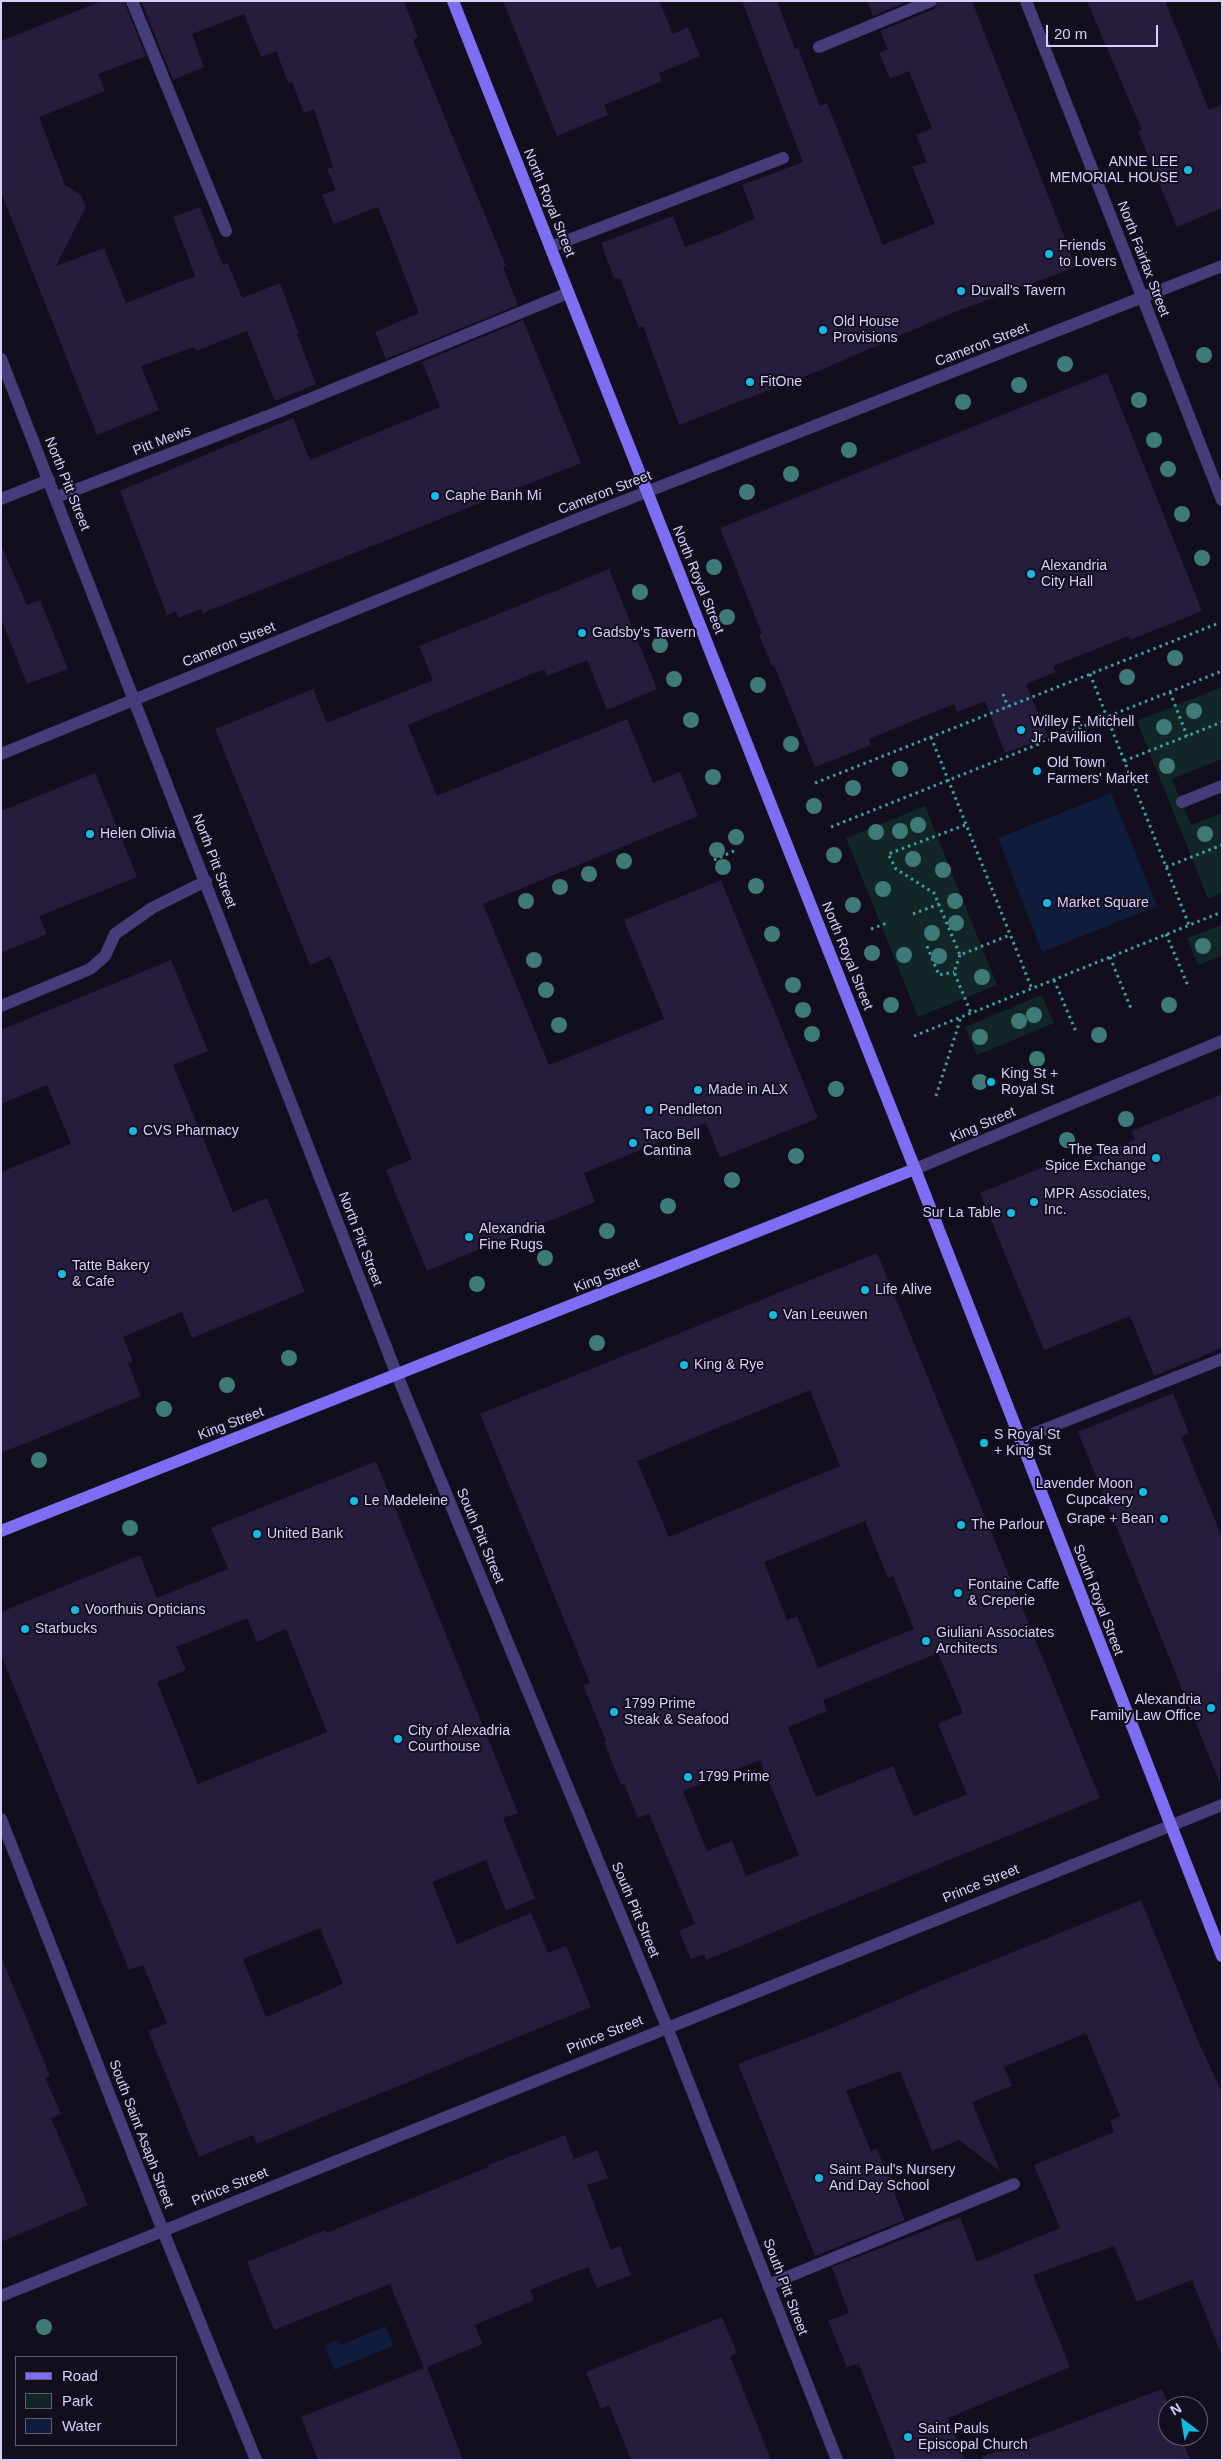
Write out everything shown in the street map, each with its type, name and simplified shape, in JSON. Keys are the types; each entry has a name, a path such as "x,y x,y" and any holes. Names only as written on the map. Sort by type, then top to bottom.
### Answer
{"main road":[{"name":"North Royal Street","path":"453,1 915,1169"},
{"name":"King Street","path":"1,1531 915,1169"},
{"name":"South Royal Street","path":"915,1169 1222,1956"}],"street":[{"path":"132,1 226,231"},
{"path":"819,46 931,1"},
{"name":"North Fairfax Street","path":"1026,1 1222,500"},
{"path":"550,247 783,158"},
{"name":"Cameron Street","path":"1,754 575,520 1222,266"},
{"name":"Pitt Mews","path":"57,497 278,412 568,293"},
{"name":"North Pitt Street","path":"1,359 57,497 397,1375"},
{"path":"1,499 49,480"},
{"path":"1182,802 1222,786"},
{"path":"1,1006 90,969 106,956 115,934 152,908 206,881"},
{"name":"King Street","path":"915,1169 1222,1041"},
{"path":"1020,1439 1222,1359"},
{"name":"South Pitt Street","path":"397,1375 667,2026 837,2460"},
{"name":"Prince Street","path":"1,2296 667,2026 1222,1805"},
{"name":"South Saint Asaph Street","path":"2,1825 256,2460"},
{"path":"768,2285 1014,2184"}],"path":[{"path":"815,783 1219,623"},
{"path":"830,826 1222,671"},
{"path":"1090,674 1189,925"},
{"path":"1170,692 1187,736"},
{"path":"1003,694 1008,706"},
{"path":"1124,761 1222,722"},
{"path":"931,737 1032,989"},
{"path":"966,824 888,854 896,869 934,893 960,955 954,972 971,1013"},
{"path":"1166,867 1222,845"},
{"path":"714,860 736,850"},
{"path":"913,914 939,904"},
{"path":"914,1036 1222,912"},
{"path":"871,929 887,922"},
{"path":"1166,934 1189,988"},
{"path":"960,955 1010,935"},
{"path":"927,946 939,975 954,972"},
{"path":"1110,957 1132,1011"},
{"path":"1054,980 1077,1034"},
{"path":"936,1096 961,1017"}],"green space":[{"path":"1222,687 1222,759 1172,779 1191,825 1222,813 1222,893 1208,899 1137,721"},
{"path":"925,806 997,985 918,1017 846,838"},
{"path":"1222,925 1222,956 1198,965 1187,938"},
{"path":"1042,995 1054,1023 977,1055 965,1027"}],"water":[{"path":"1111,793 1157,906 1042,952 998,838"},
{"path":"386,2326 393,2346 334,2370 325,2345 338,2340 341,2345"}],"building":[{"path":"102,1 124,1 146,56 98,74 105,91 39,117 65,185 81,195 86,207 56,266 104,248 126,303 195,276 173,217 200,207 223,265 228,263 242,298 280,283 316,384 275,401 247,331 196,351 194,347 141,366 159,410 97,435 1,192 1,41"},
{"path":"141,1 404,1 418,38 413,40 506,266 503,267 518,305 386,359 375,332 419,313 378,207 334,224 322,195 336,190 327,169 333,167 314,109 304,113 292,82 289,84 276,51 261,57 244,14 192,34 204,67 173,80"},
{"path":"503,1 659,1 673,34 688,27 700,56 659,73 662,81 604,105 608,115 557,136"},
{"path":"742,1 777,1 795,49 798,48 820,106 827,103 883,245 935,224 912,167 927,162 916,135 932,128 909,71 890,79 879,53 888,49 880,31 934,9 939,1 972,1 1076,267 952,313 821,370 679,425 643,326 639,328 620,278 614,279 601,243 673,216 685,247 717,235 755,219 742,185 803,162"},
{"path":"867,1 909,1 873,16"},
{"path":"1087,1 1165,1 1209,110 1222,105 1222,208 1177,227 1138,131 1142,130"},
{"path":"523,320 581,463 203,613 201,609 178,618 176,611 167,615 120,491 293,418 310,460 440,407 422,362"},
{"name":"Alexandria City Hall","path":"1107,373 1202,611 1130,640 1129,636 1053,666 1056,672 1026,684 1048,737 1005,753 985,701 957,712 954,704 869,739 871,745 815,767 774,665 772,666 759,635 762,634 720,528"},
{"path":"1,545 27,605 40,600 68,669 27,684 1,619"},
{"path":"609,569 657,689 607,710 587,660 547,676 544,669 408,725 437,796 627,719 653,783 680,772 698,816 483,904 549,1065 664,1019 624,920 721,880 818,1118 720,1158 706,1123 584,1173 595,1202 427,1271 386,1170 412,1159 330,956 310,965 215,729 313,689 327,723 433,680 419,646"},
{"path":"95,773 137,877 39,916 47,934 1,953 1,811"},
{"path":"171,960 208,1051 173,1065 233,1212 267,1198 305,1292 192,1338 182,1312 123,1337 133,1361 128,1363 141,1396 1,1453 1,1172 71,1144 47,1085 1,1104 1,1030"},
{"name":"MPR Associates, Inc.","path":"1222,1094 1222,1348 1154,1376 1130,1316 1044,1350 980,1193 1065,1158 1068,1167 1135,1140 1132,1131"},
{"path":"877,1253 1100,1798 706,1960 704,1954 691,1959 679,1931 695,1924 649,1814 638,1818 624,1784 621,1785 604,1742 606,1741 583,1685 590,1683 480,1414","holes":["810,1390 840,1466 669,1537 637,1461","865,1521 888,1578 893,1576 914,1629 818,1668 797,1616 787,1620 764,1562","938,1653 963,1713 938,1724 967,1794 914,1816 893,1766 816,1797 788,1727 827,1711 823,1700","760,1760 799,1855 746,1876 732,1841 707,1851 683,1791"]},
{"path":"1173,1393 1189,1433 1181,1437 1222,1537 1220,1783 1078,1432"},
{"name":"City of Alexadria Courthouse","path":"376,1461 518,1813 503,1818 535,1898 506,1911 486,1860 432,1882 457,1944 531,1913 548,1953 566,1946 591,2007 257,2144 253,2135 199,2157 148,2031 167,2023 143,1965 129,1970 1,1655 1,1612 140,1555 157,1598 228,1569 211,1528","holes":["247,1618 257,1642 286,1629 327,1732 198,1784 157,1682 186,1670 176,1647","320,1928 343,1984 266,2017 243,1959"]},
{"path":"1141,1900 1199,2043 1222,2092 1222,2350 1220,2351 1192,2280 1137,2302 1114,2246 1033,2275 1070,2367 948,2418 965,2460 896,2460 859,2364 847,2367 828,2321 849,2313 832,2267 960,2217 977,2262 1060,2228 1034,2165 1114,2132 1110,2121 1120,2116 1086,2033 1004,2067 1012,2086 972,2102 1000,2171 959,2140 932,2151 900,2071 846,2091 871,2151 877,2149 905,2220 815,2256 738,2064 820,2033 939,1982"},
{"path":"1,1956 50,2076 45,2078 61,2114 51,2118 88,2205 1,2242"},
{"path":"565,2135 574,2159 597,2150 608,2178 587,2185 611,2250 620,2246 631,2275 597,2288 588,2267 530,2290 534,2300 475,2325 483,2344 427,2367 463,2460 318,2460 301,2417 424,2368 390,2284 274,2330 247,2262 325,2230 326,2233"},
{"path":"722,2317 737,2353 730,2356 771,2460 631,2460 609,2405 601,2409 586,2372"},
{"path":"1162,2389 1165,2396 1158,2396 1158,2446 1185,2446 1190,2460 983,2460 982,2457"}],"place":[{"name":"ANNE LEE MEMORIAL HOUSE","path":"1188,170"},
{"name":"Friends to Lovers","path":"1049,254"},
{"name":"Duvall's Tavern","path":"961,291"},
{"name":"Old House Provisions","path":"823,330"},
{"name":"FitOne","path":"750,382"},
{"name":"Caphe Banh Mi","path":"435,496"},
{"name":"Alexandria City Hall","path":"1031,574"},
{"name":"Gadsby's Tavern","path":"582,633"},
{"name":"Willey F. Mitchell Jr. Pavillion","path":"1021,730"},
{"name":"Old Town Farmers' Market","path":"1037,771"},
{"name":"Helen Olivia","path":"90,834"},
{"name":"Market Square","path":"1047,903"},
{"name":"King St + Royal St","path":"991,1082"},
{"name":"Made in ALX","path":"698,1090"},
{"name":"Pendleton","path":"649,1110"},
{"name":"CVS Pharmacy","path":"133,1131"},
{"name":"Taco Bell Cantina","path":"633,1143"},
{"name":"The Tea and Spice Exchange","path":"1156,1158"},
{"name":"MPR Associates, Inc.","path":"1034,1202"},
{"name":"Sur La Table","path":"1011,1213"},
{"name":"Alexandria Fine Rugs","path":"469,1237"},
{"name":"Tatte Bakery & Cafe","path":"62,1274"},
{"name":"Life Alive","path":"865,1290"},
{"name":"Van Leeuwen","path":"773,1315"},
{"name":"King & Rye","path":"684,1365"},
{"name":"S Royal St + King St","path":"984,1443"},
{"name":"Lavender Moon Cupcakery","path":"1143,1492"},
{"name":"Le Madeleine","path":"354,1501"},
{"name":"Grape + Bean","path":"1164,1519"},
{"name":"The Parlour","path":"961,1525"},
{"name":"United Bank","path":"257,1534"},
{"name":"Fontaine Caffe & Creperie","path":"958,1593"},
{"name":"Voorthuis Opticians","path":"75,1610"},
{"name":"Starbucks","path":"25,1629"},
{"name":"Giuliani Associates Architects","path":"926,1641"},
{"name":"Alexandria Family Law Office","path":"1211,1708"},
{"name":"1799 Prime Steak & Seafood","path":"614,1712"},
{"name":"City of Alexadria Courthouse","path":"398,1739"},
{"name":"1799 Prime","path":"688,1777"},
{"name":"Saint Paul's Nursery And Day School","path":"819,2178"},
{"name":"Saint Pauls Episcopal Church","path":"908,2437"}]}
